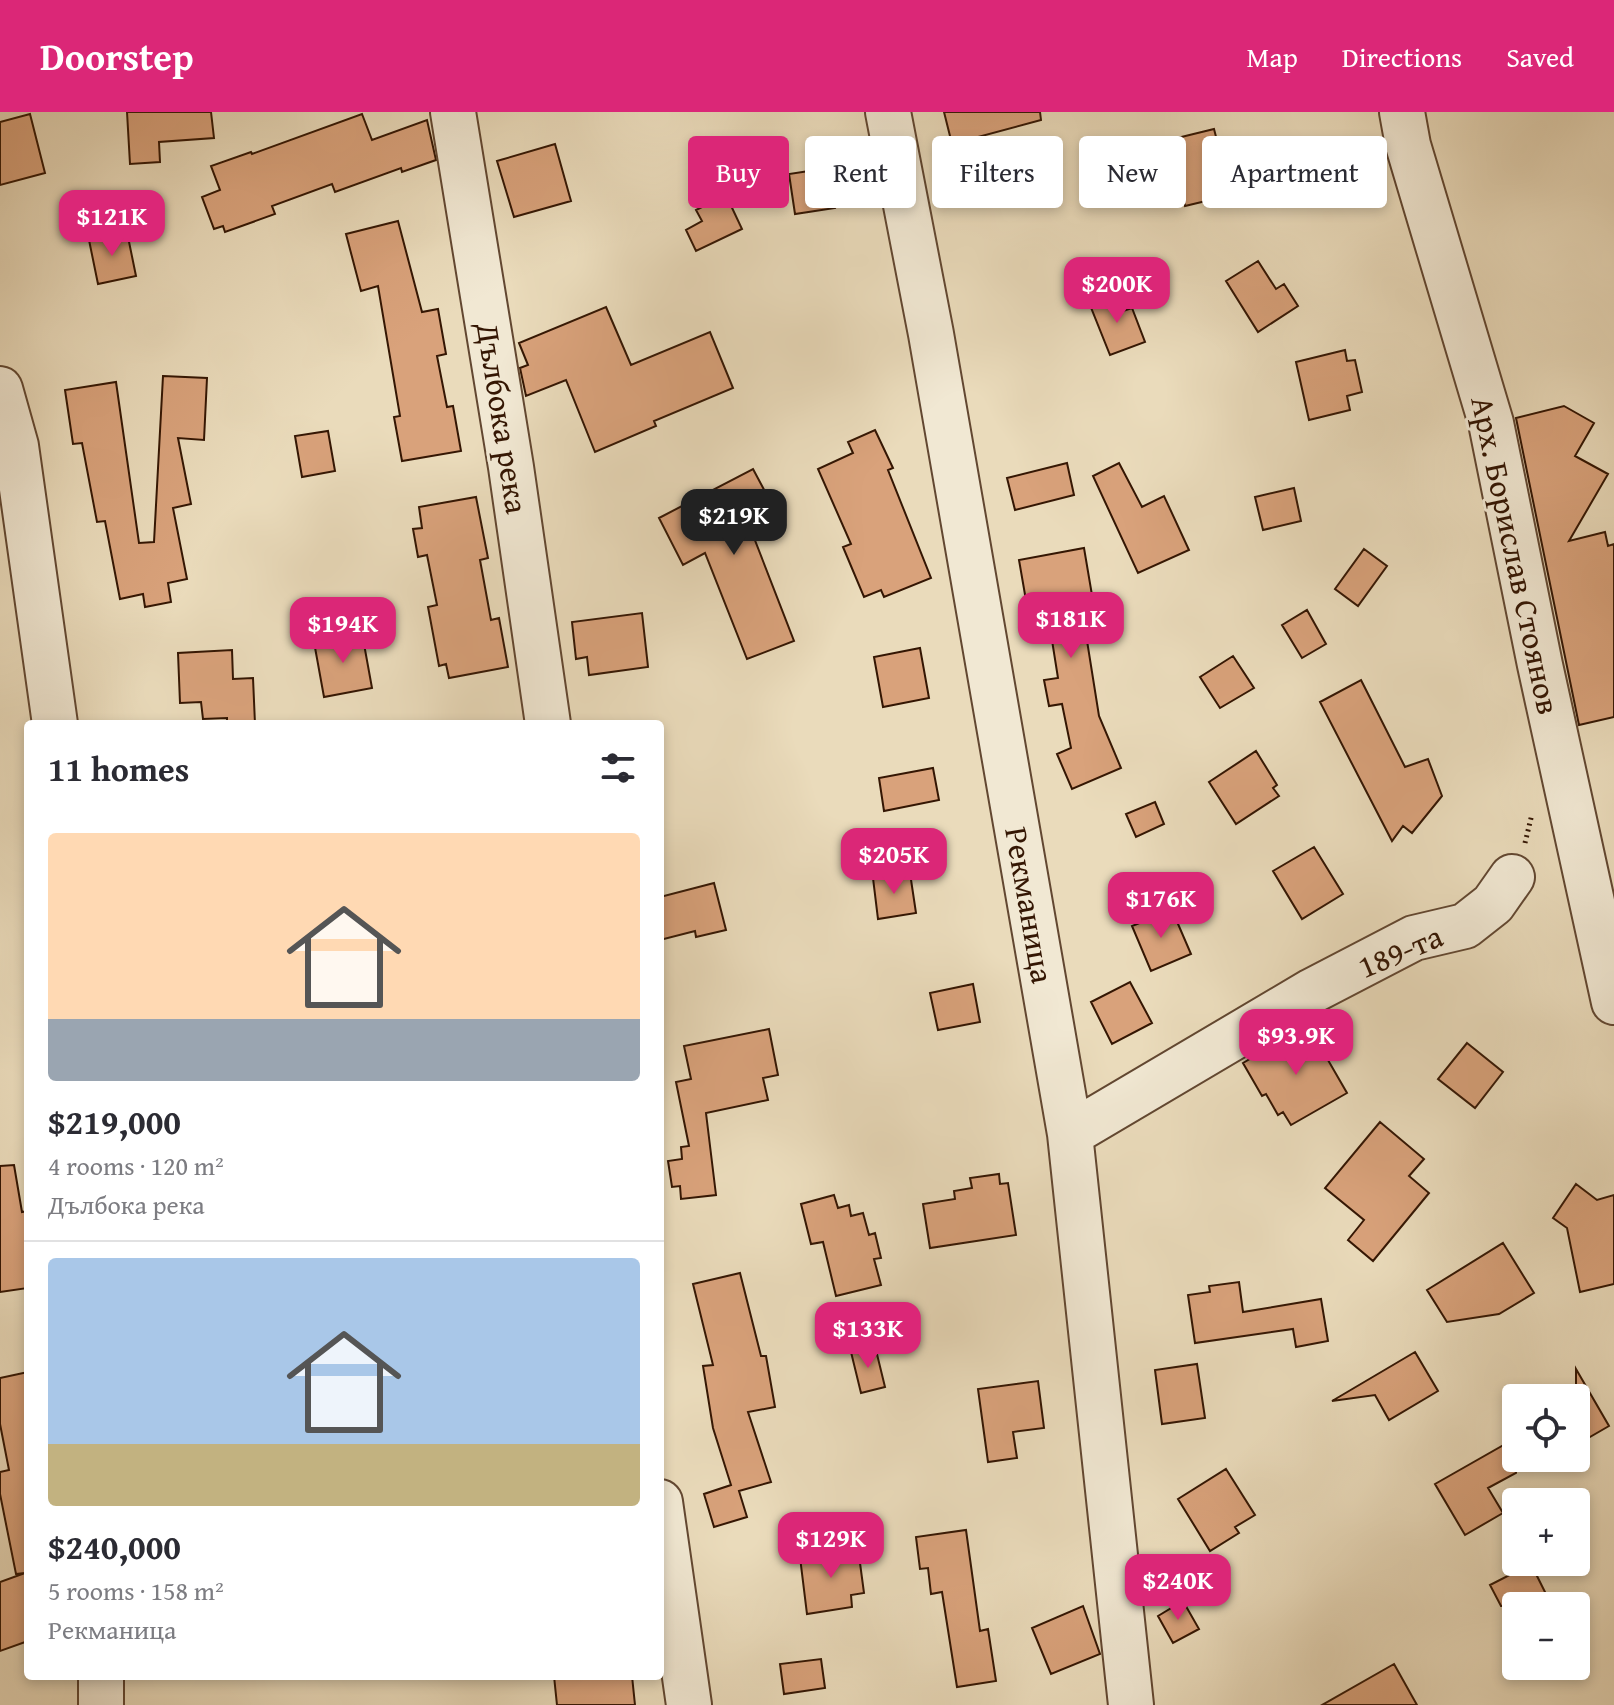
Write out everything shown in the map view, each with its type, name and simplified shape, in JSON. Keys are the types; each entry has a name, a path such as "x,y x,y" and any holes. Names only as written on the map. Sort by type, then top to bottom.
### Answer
{"street":[{"name":"Дълбока река","path":"453,112 511,467 547,720"},
{"name":"Рекманица","path":"888,112 934,350 1070,1134 1131,1705"},
{"name":"Арх. Борислав Стоянов","path":"1402,112 1408,145 1491,423 1614,1002"},
{"path":"0,389 16,446 54,720"},
{"name":"189-та","path":"1070,1134 1312,991 1414,938 1465,926 1493,904 1512,877"},
{"path":"664,1530 689,1705"},
{"path":"101,1680 101,1705"}],"building":[{"path":"127,112 211,112 214,138 159,142 160,162 130,164"},
{"path":"944,112 1040,112 1041,120 982,136 950,136"},
{"path":"30,114 45,173 0,185 0,122"},
{"path":"362,114 372,140 427,120 436,160 402,172 401,168 335,192 332,184 272,206 275,214 225,232 223,226 214,229 202,197 220,190 211,166"},
{"path":"1214,129 1216,136 1202,136 1202,202 1186,206 1186,136"},
{"path":"555,144 571,201 514,217 497,161"},
{"path":"805,172 805,208 835,208 795,214 789,174"},
{"path":"732,208 742,229 696,251 686,230 702,221 696,210"},
{"path":"398,221 422,312 438,309 446,354 437,356 447,407 453,406 461,451 402,461 394,417 400,416 378,286 361,291 346,234"},
{"path":"127,232 136,276 98,284 89,240"},
{"path":"1258,261 1276,289 1284,284 1298,306 1258,332 1226,281"},
{"path":"1117,295 1123,311 1132,308 1145,342 1110,355 1090,305"},
{"path":"606,307 631,365 710,332 733,388 654,421 656,426 595,452 566,380 526,396 520,368 528,365 519,343"},
{"path":"1345,350 1347,361 1355,360 1362,392 1347,396 1350,410 1309,420 1296,362"},
{"path":"163,376 207,378 204,440 178,438 191,504 173,508 187,579 168,583 171,602 145,607 143,594 120,599 105,521 97,522 82,443 73,444 65,390 116,382 139,543 154,542"},
{"path":"1564,406 1594,423 1575,456 1608,474 1569,541 1605,532 1608,546 1614,544 1614,717 1579,725 1516,418"},
{"path":"875,430 893,468 888,470 931,578 884,597 881,590 864,597 843,547 851,544 818,469 853,453 848,442"},
{"path":"328,431 335,471 302,477 295,436"},
{"path":"1067,463 1074,495 1015,510 1007,478"},
{"path":"1119,463 1142,507 1164,496 1189,550 1138,573 1093,476"},
{"path":"753,469 778,516 751,530 794,641 747,659 705,553 683,565 659,518"},
{"path":"1294,488 1301,521 1263,530 1255,497"},
{"path":"476,497 488,558 480,560 491,620 499,618 508,667 449,678 446,664 439,666 428,607 437,605 427,555 418,557 413,529 422,528 419,507"},
{"path":"1084,548 1093,601 1081,603 1099,716 1121,768 1072,789 1057,754 1071,748 1062,704 1049,706 1044,680 1058,678 1048,615 1044,615 1043,610 1028,612 1019,560"},
{"path":"1364,549 1387,566 1358,606 1335,589"},
{"path":"1307,610 1326,644 1302,658 1282,625"},
{"path":"642,613 648,667 589,675 587,657 576,659 572,622"},
{"path":"362,633 372,688 324,697 314,642"},
{"path":"920,648 929,698 883,707 874,657"},
{"path":"232,650 233,679 253,678 255,720 203,719 201,702 180,703 178,653"},
{"path":"1233,656 1254,688 1220,708 1200,677"},
{"path":"1361,680 1405,767 1428,759 1442,796 1412,833 1403,826 1392,841 1320,702"},
{"path":"1256,751 1277,785 1273,788 1279,796 1236,824 1209,782"},
{"path":"933,768 939,800 884,811 879,778"},
{"path":"1155,802 1164,824 1136,837 1126,814"},
{"path":"1314,847 1343,894 1302,919 1273,871"},
{"path":"910,873 916,913 878,919 873,878"},
{"path":"714,883 726,930 696,937 695,931 664,939 664,896"},
{"path":"1172,910 1191,954 1151,971 1132,926"},
{"path":"1130,982 1152,1023 1112,1044 1091,1002"},
{"path":"973,984 980,1022 938,1030 930,993"},
{"path":"769,1029 778,1075 763,1078 768,1100 706,1113 716,1195 681,1199 680,1186 672,1187 668,1161 682,1159 681,1147 689,1146 676,1082 691,1079 684,1046"},
{"path":"1292,1034 1297,1043 1313,1034 1347,1093 1291,1125 1283,1112 1278,1115 1266,1094 1262,1096 1243,1063"},
{"path":"1467,1043 1503,1072 1475,1108 1438,1079"},
{"path":"1380,1122 1424,1159 1409,1176 1429,1193 1373,1261 1348,1240 1364,1220 1325,1188"},
{"path":"14,1165 24,1212 24,1289 0,1292 0,1166"},
{"path":"999,1174 1000,1184 1008,1183 1016,1235 930,1248 923,1204 955,1199 954,1191 972,1188 970,1178"},
{"path":"1576,1184 1597,1200 1614,1195 1614,1284 1580,1292 1567,1228 1553,1218"},
{"path":"834,1195 838,1208 849,1205 851,1216 863,1213 869,1235 875,1233 881,1258 874,1259 881,1285 836,1296 823,1242 811,1244 801,1204"},
{"path":"1503,1243 1534,1293 1499,1314 1447,1322 1427,1290"},
{"path":"740,1273 761,1356 766,1356 775,1407 748,1412 771,1482 739,1491 747,1517 714,1527 704,1494 731,1485 713,1428 703,1366 713,1365 693,1284"},
{"path":"1239,1282 1243,1312 1321,1299 1328,1341 1296,1347 1293,1329 1195,1343 1188,1295 1210,1292 1209,1286"},
{"path":"875,1346 885,1387 861,1393 851,1352"},
{"path":"1415,1352 1438,1391 1389,1420 1375,1395 1332,1401"},
{"path":"1197,1364 1205,1418 1162,1424 1155,1370"},
{"path":"1576,1369 1585,1384 1576,1384"},
{"path":"24,1373 24,1573 16,1574 0,1494 0,1472 9,1470 0,1424 0,1378"},
{"path":"1038,1381 1044,1428 1013,1432 1017,1458 988,1462 978,1389"},
{"path":"1590,1393 1609,1426 1590,1437"},
{"path":"1502,1446 1502,1472 1516,1472 1488,1488 1502,1514 1465,1535 1435,1484"},
{"path":"1226,1469 1255,1515 1235,1527 1239,1533 1210,1551 1178,1499"},
{"path":"966,1530 980,1631 988,1629 996,1681 957,1687 942,1592 931,1594 928,1568 920,1569 916,1537"},
{"path":"858,1548 864,1593 851,1595 852,1607 807,1614 800,1557"},
{"path":"24,1573 24,1642 0,1651 0,1582"},
{"path":"1508,1576 1537,1576 1545,1592 1502,1592 1501,1606 1490,1585"},
{"path":"1183,1601 1199,1629 1173,1643 1158,1616"},
{"path":"1083,1606 1100,1654 1051,1674 1032,1628"},
{"path":"821,1659 825,1688 784,1694 780,1664"},
{"path":"1394,1664 1417,1705 1322,1705"},
{"path":"554,1680 632,1680 635,1705 557,1705"}]}
